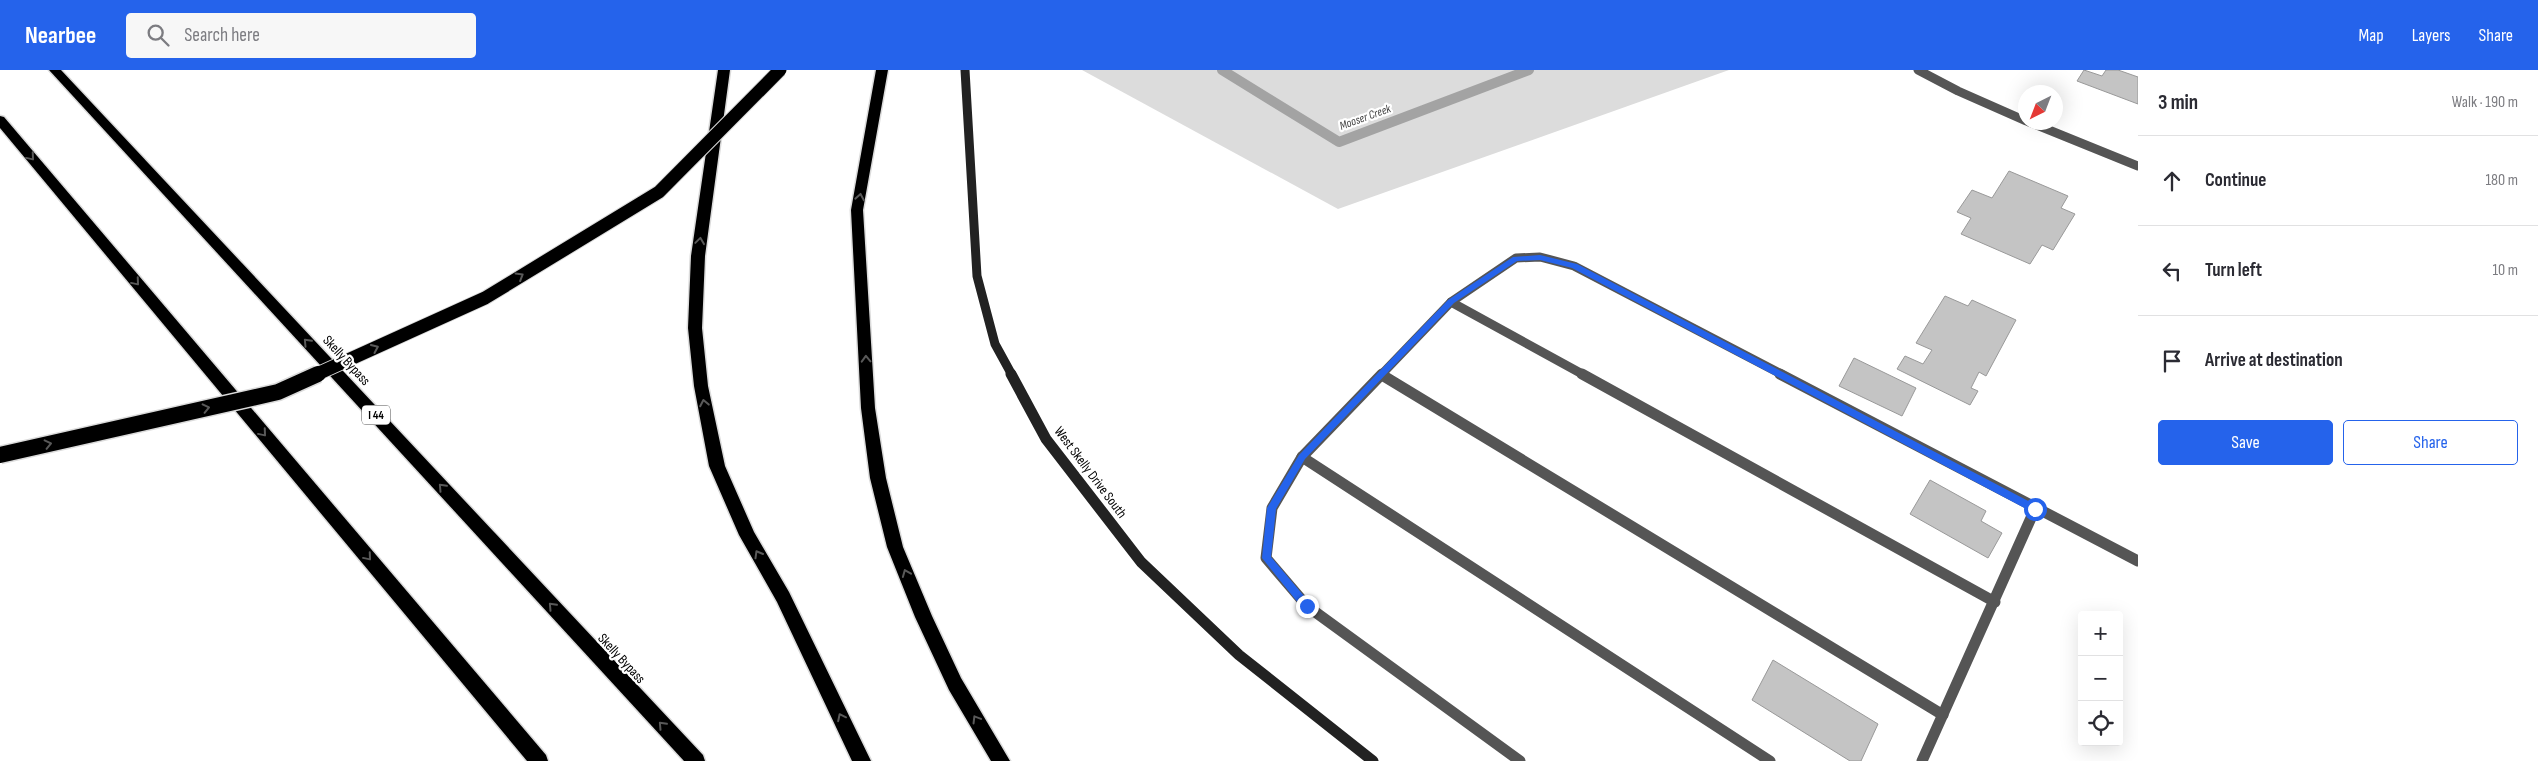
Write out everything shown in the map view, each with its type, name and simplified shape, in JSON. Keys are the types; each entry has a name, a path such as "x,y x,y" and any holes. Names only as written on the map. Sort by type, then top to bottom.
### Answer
{"highway":[{"name":"Skelly Bypass","path":"56,70 696,761"},
{"path":"724,70 698,256 695,328 701,386 715,457 747,535 783,596 862,761"},
{"path":"0,455 278,392 485,298 659,192 780,70"},
{"path":"882,70 858,210 868,408 878,478 895,547 924,617 956,684 1001,761"},
{"path":"0,120 539,761"},
{"path":"0,128 15,138"}],"street":[{"name":"West Skelly Drive South","path":"965,70 977,276 995,344 1046,439 1141,562 1239,655 1373,761"}],"lane":[{"path":"1918,70 1958,91 2018,117"},
{"path":"2049,130 2138,166"},
{"path":"1520,761 1307,606 1266,558 1272,508 1302,457 1451,302 1516,258 1540,257 1574,266 2035,509 2138,561"},
{"path":"1451,302 1995,602"},
{"path":"1382,375 1942,715"},
{"path":"1302,457 1770,761"},
{"path":"1922,761 1995,602 2035,509"}],"shaded area":[{"path":"1082,70 1729,70 1338,209"}],"building":[{"path":"2084,70 2102,76 2106,70 2118,70 2138,77 2138,104 2077,81"},
{"path":"2009,171 2068,196 2061,208 2075,214 2053,250 2042,245 2030,264 1961,234 1971,218 1957,212 1972,190 1992,198"},
{"path":"1945,296 1968,306 1972,300 2016,320 1986,376 1979,372 1971,388 1978,391 1970,405 1897,369 1905,356 1923,364 1932,350 1916,343"},
{"path":"1854,358 1916,388 1902,416 1839,386"},
{"path":"1930,480 1986,511 1981,521 2002,533 1988,558 1910,514"},
{"path":"1773,660 1878,724 1861,761 1850,761 1752,700"}],"waterway":[{"name":"Mooser Creek","path":"1222,70 1339,142 1529,70"}],"route":[{"path":"1307,606 1266,558 1272,508 1302,457 1451,302 1516,258 1540,257 1574,266 2035,509"}]}
